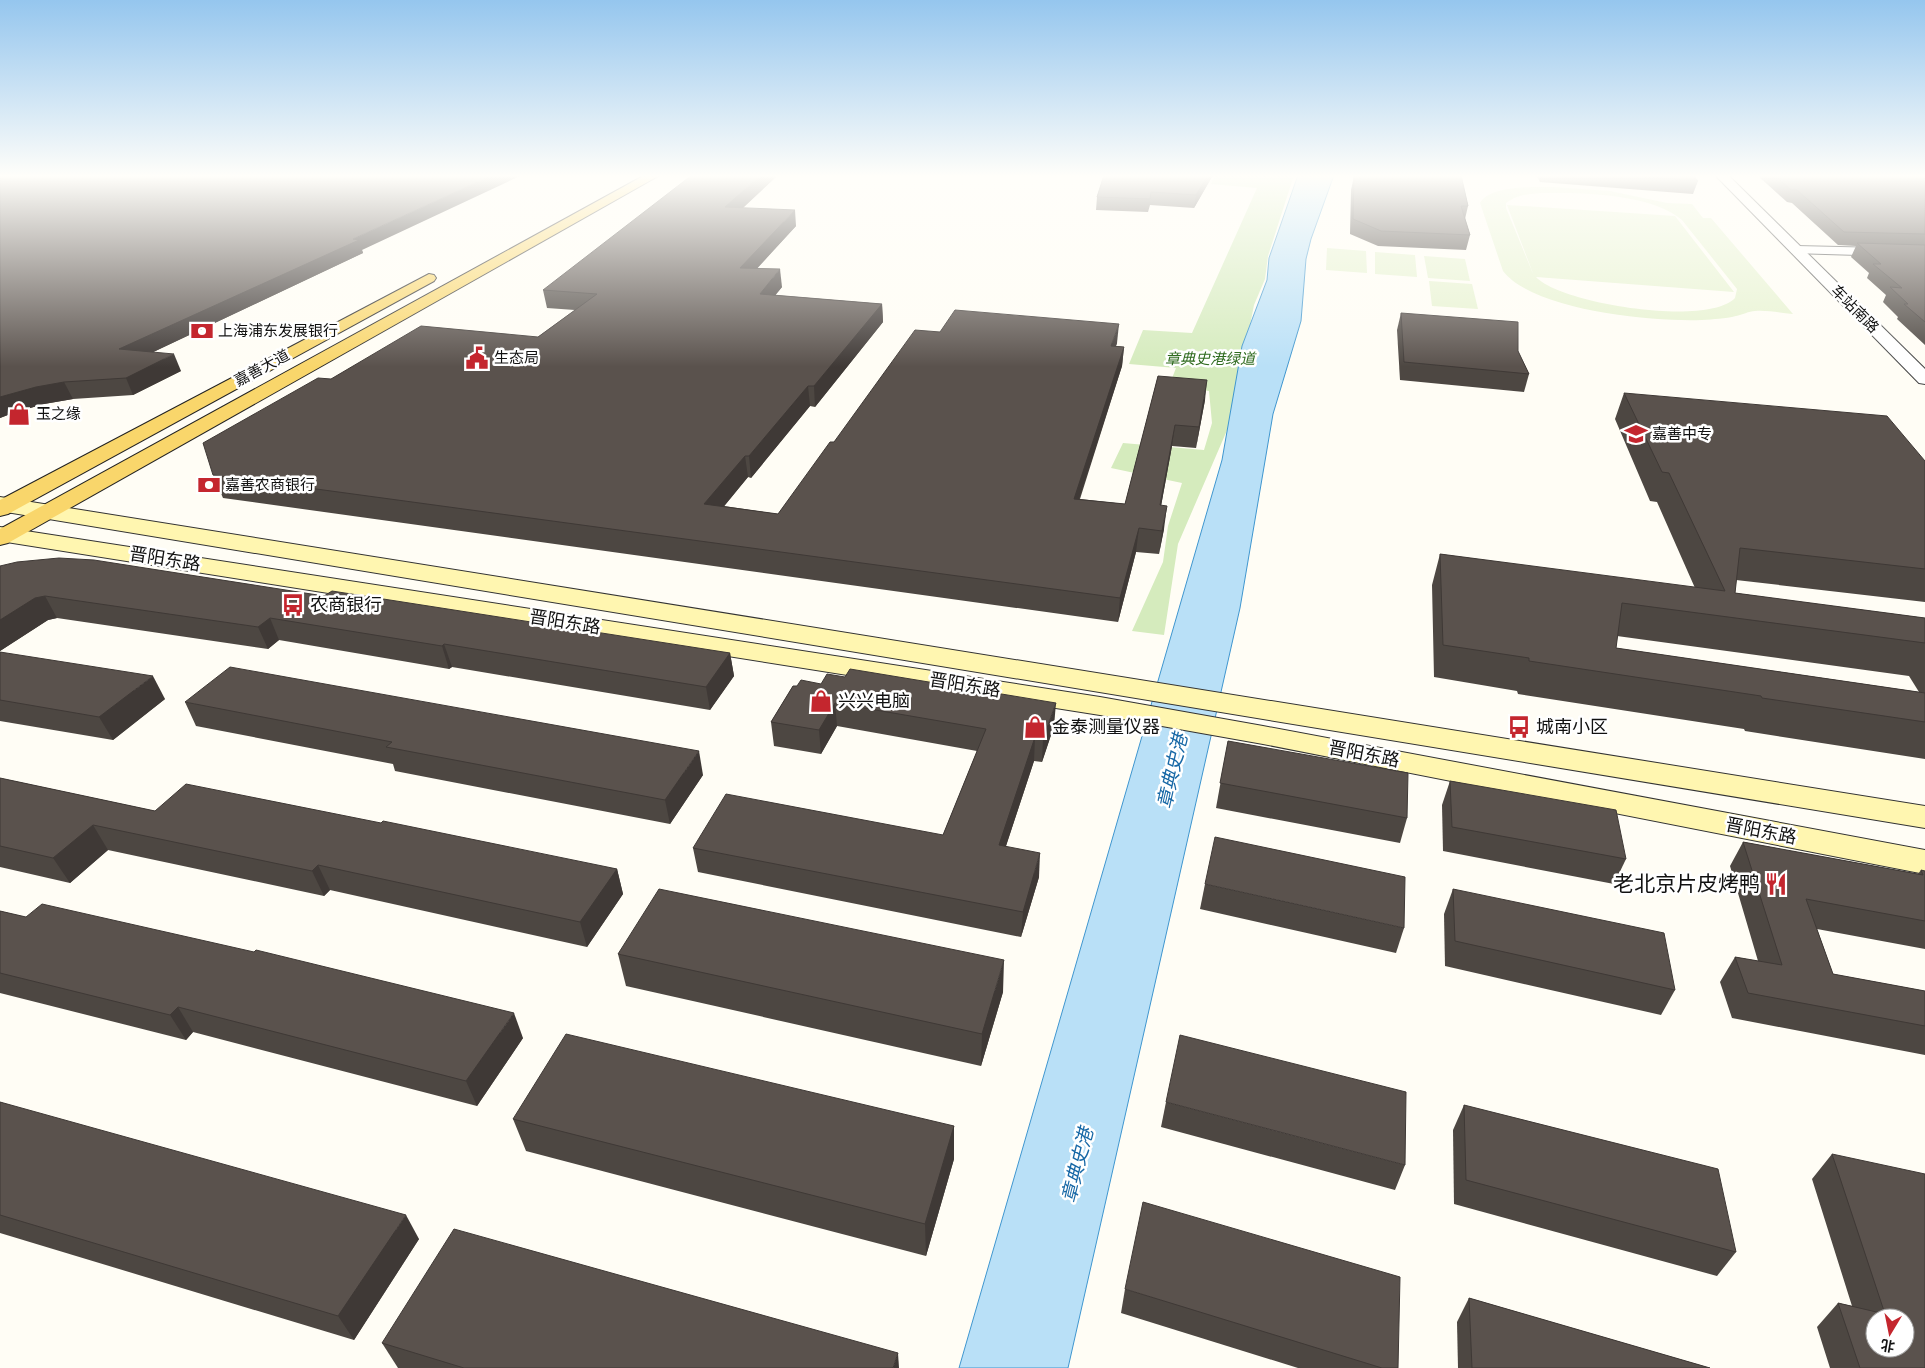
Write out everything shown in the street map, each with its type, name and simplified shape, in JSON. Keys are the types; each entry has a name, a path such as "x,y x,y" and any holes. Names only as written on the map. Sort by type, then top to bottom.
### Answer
{"main road":[{"name":"嘉善大道","path":"2,536 539,239"},
{"name":"嘉善大道","path":"3,506 442,272"},
{"name":"晋阳东路","path":"3,506 48,511 1265,722 1925,817"},
{"name":"晋阳东路","path":"2,536 1107,696"},
{"name":"晋阳东路","path":"1265,722 1925,862"}],"street":[{"name":"车站南路","path":"1786,239 1925,379"},
{"path":"1797,250 1925,253"}],"green space":[{"name":"章典史港绿道","path":"1234,239 1274,239 1268,256 1265,279 1254,305 1231,421 1178,544 1164,635 1132,631 1163,562 1168,526 1182,483 1111,468 1123,443 1204,450 1212,423 1209,391 1169,386 1176,368 1129,364 1143,330 1192,333"},
{"path":"1492,239 1519,239 1534,276 1520,239 1693,239 1734,292 1536,277 1551,287 1574,296 1603,303 1667,311 1696,311 1720,307 1735,298 1737,289 1697,239 1729,239 1793,314 1755,311 1728,318 1702,320 1626,316 1567,305 1540,296 1518,285 1503,271"},
{"path":"1327,248 1366,251 1367,273 1326,270"},
{"path":"1375,252 1415,255 1417,277 1375,274"},
{"path":"1424,256 1465,259 1470,281 1428,278"},
{"path":"1429,281 1472,284 1478,309 1432,306"}],"water":[{"name":"章典史港","path":"1276,239 1311,239 1306,259 1301,321 1273,414 1240,608 1068,1368 959,1368 1222,460 1242,346 1267,280 1269,258"}],"building":[{"path":"0,239 359,240 119,349 174,354 126,378 64,382 36,387 0,397"},
{"path":"609,239 768,239 740,268 780,269 760,294 882,304 814,386 808,386 749,456 745,456 704,504 778,514 830,442 834,442 915,330 940,332 955,310 1119,324 1111,346 1124,347 1074,499 1125,504 1158,376 1207,380 1199,427 1175,425 1160,505 1167,506 1162,531 1139,528 1120,598 213,475 203,443 318,378 331,379 421,326 538,337 597,294 543,290"},
{"path":"1857,243 1925,245 1925,322 1904,304 1908,304 1890,287 1902,288 1873,264 1881,264"},
{"path":"1401,313 1518,322 1518,351 1529,374 1404,362"},
{"path":"1624,393 1887,416 1925,461 1925,569 1740,548 1735,593 1925,618 1925,643 1622,603 1616,648 1925,693 1925,722 1529,661 1529,658 1443,645 1440,554 1725,591 1669,473 1662,472"},
{"path":"59,558 94,560 324,596 332,591 730,653 706,687 444,644 442,646 270,618 258,627 45,596 35,598 0,620 0,566 17,562"},
{"path":"0,652 153,676 99,717 0,700"},
{"path":"230,667 699,751 665,800 386,747 392,742 185,702"},
{"path":"850,669 1056,703 1043,739 1035,737 999,845 1040,853 1023,912 693,848 726,794 943,835 986,729 835,703 819,730 771,722 793,686 797,686 801,680 821,684 827,674 845,677"},
{"path":"1228,741 1408,773 1407,818 1220,783"},
{"path":"0,778 155,811 186,784 381,823 383,821 617,869 580,922 318,865 312,871 93,825 53,858 0,846"},
{"path":"1450,781 1616,810 1626,859 1452,827"},
{"path":"1215,837 1405,877 1404,928 1205,884"},
{"path":"1743,842 1923,875 1921,870 1925,871 1925,921 1806,899 1833,974 1925,991 1925,1026 1748,993 1735,957 1782,965"},
{"path":"659,889 1004,960 982,1034 618,954"},
{"path":"1453,889 1664,933 1675,990 1455,941"},
{"path":"42,904 254,952 256,950 514,1013 466,1081 178,1007 170,1015 0,973 0,911 26,917"},
{"path":"566,1034 954,1126 925,1224 513,1119"},
{"path":"1180,1035 1406,1092 1405,1165 1166,1102"},
{"path":"0,1102 406,1215 338,1316 0,1215"},
{"path":"1464,1105 1718,1169 1736,1252 1466,1180"},
{"path":"1832,1154 1925,1174 1925,1368 1860,1368 1838,1303 1865,1309 1865,1358 1915,1358 1915,1308 1883,1308"},
{"path":"1143,1202 1400,1277 1398,1368 1382,1368 1125,1289"},
{"path":"454,1229 898,1353 893,1368 464,1368 382,1343"},
{"path":"1469,1298 1710,1368 1472,1368"}],"place":[{"name":"上海浦东发展银行","path":"202,331"},
{"name":"生态局","path":"477,358"},
{"name":"玉之缘","path":"19,414"},
{"name":"嘉善中专","path":"1636,434"},
{"name":"嘉善农商银行","path":"209,485"},
{"name":"农商银行","path":"293,605"},
{"name":"兴兴电脑","path":"821,701"},
{"name":"金泰测量仪器","path":"1035,727"},
{"name":"城南小区","path":"1519,727"},
{"name":"老北京片皮烤鸭","path":"1776,884"}]}
